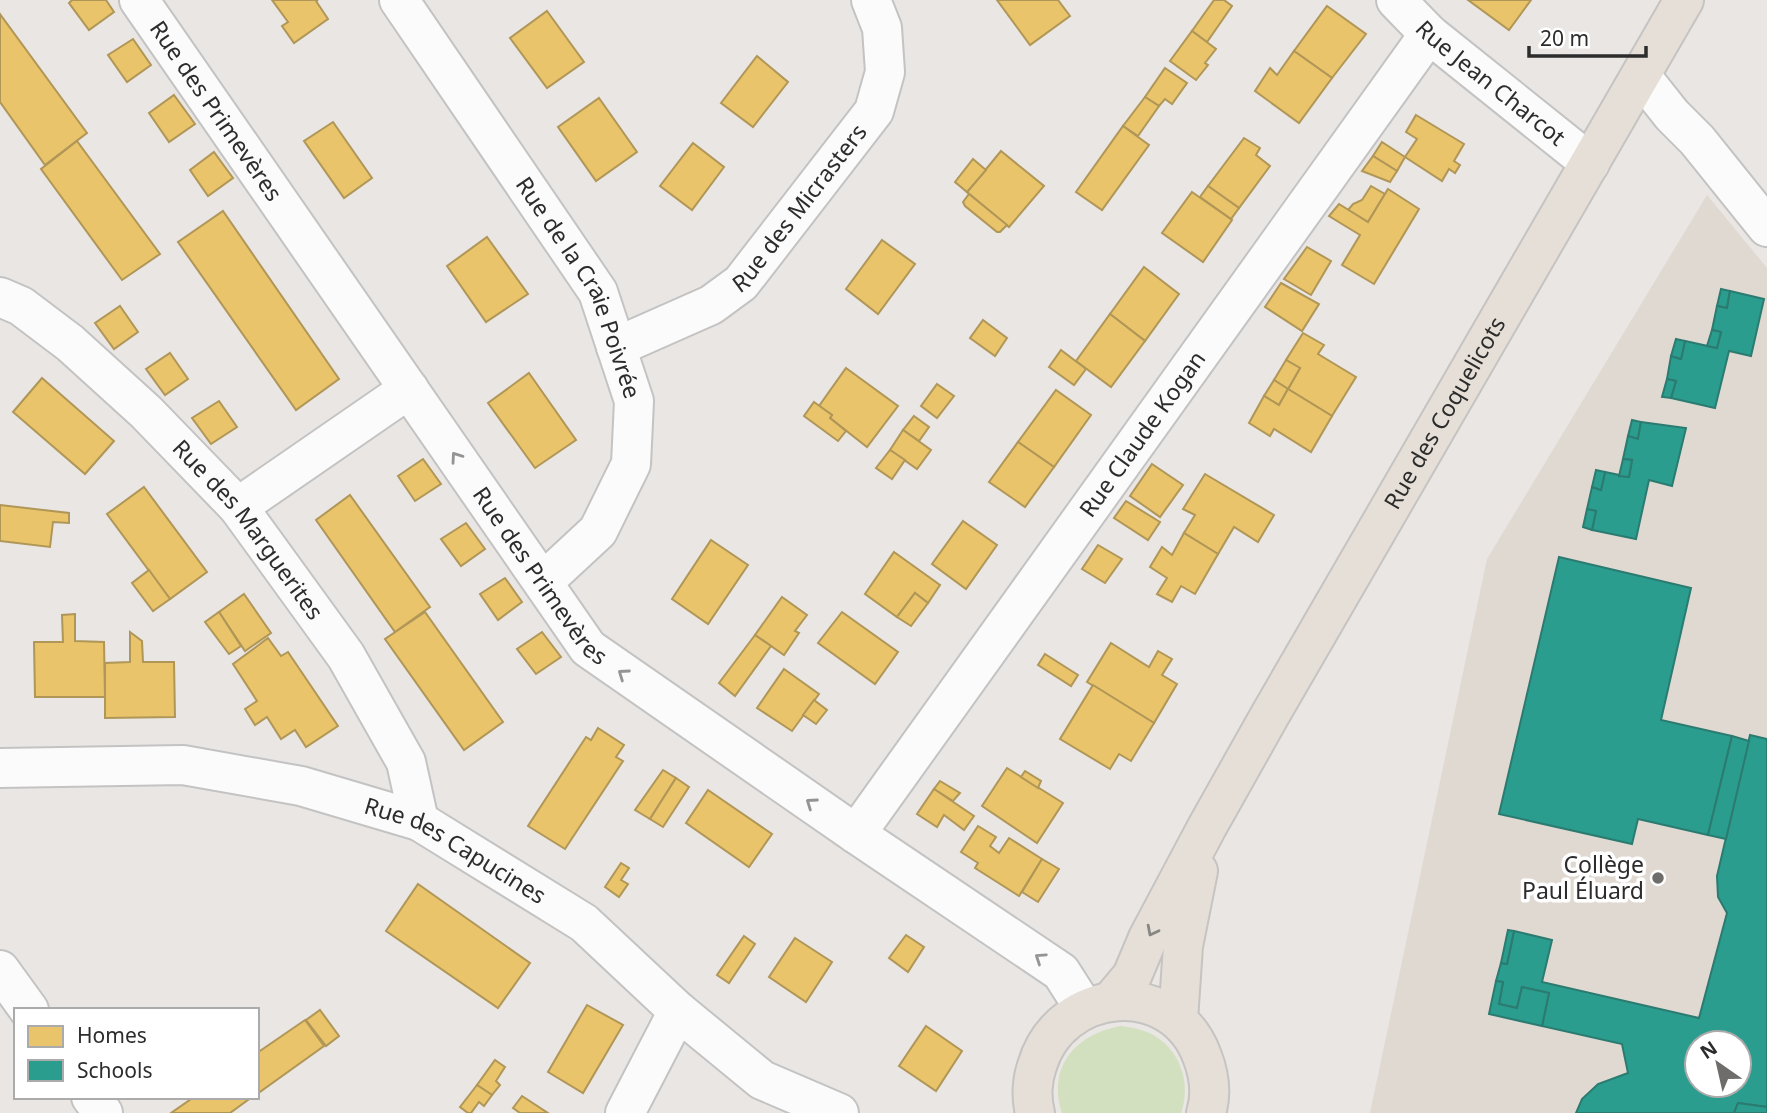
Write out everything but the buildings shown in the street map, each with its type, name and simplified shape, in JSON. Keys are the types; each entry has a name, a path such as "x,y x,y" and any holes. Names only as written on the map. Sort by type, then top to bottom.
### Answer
{"main road":[{"name":"Rue des Coquelicots","path":"1035,1113 1033,1079 1041,1050 1059,1026 1097,1004 1132,976 1148,938 1207,828 1684,0"},
{"name":"Rue des Coquelicots","path":"1178,1020 1183,946 1207,828"},
{"path":"1097,1004 1122,1000 1152,1005 1178,1020 1198,1044 1209,1073 1209,1110"}],"street":[{"name":"Rue des Primevères","path":"139,0 588,648 1061,972 1097,1004"},
{"name":"Rue de la Craie Poivrée","path":"399,0 598,292 634,401 631,464 598,531 543,582"},
{"name":"Rue des Micrasters","path":"616,346 711,305 741,283 874,111 885,72 882,28 871,0"},
{"name":"Rue Jean Charcot","path":"1396,0 1429,34 1590,163"},
{"name":"Rue Claude Kogan","path":"856,834 1429,34"},
{"path":"1641,76 1766,225"},
{"name":"Rue des Marguerites","path":"0,297 22,306 71,343 146,412 238,507 346,656 406,762 419,821"},
{"path":"238,507 409,389"},
{"name":"Rue des Capucines","path":"0,768 183,765 301,786 419,821 584,923 678,1011 762,1080 839,1113"},
{"path":"0,970 28,1008"},
{"path":"625,1113 678,1011"}],"shaded area":[{"name":"Collège Paul Éluard","path":"1707,195 1767,268 1767,1113 1370,1113 1487,559"}],"green space":[{"path":"1121,1026 1154,1035 1173,1053 1184,1082 1181,1113 1062,1113 1058,1096 1059,1081 1062,1067 1069,1055 1091,1036"}],"place":[{"name":"Collège Paul Éluard","path":"1658,878"}]}
